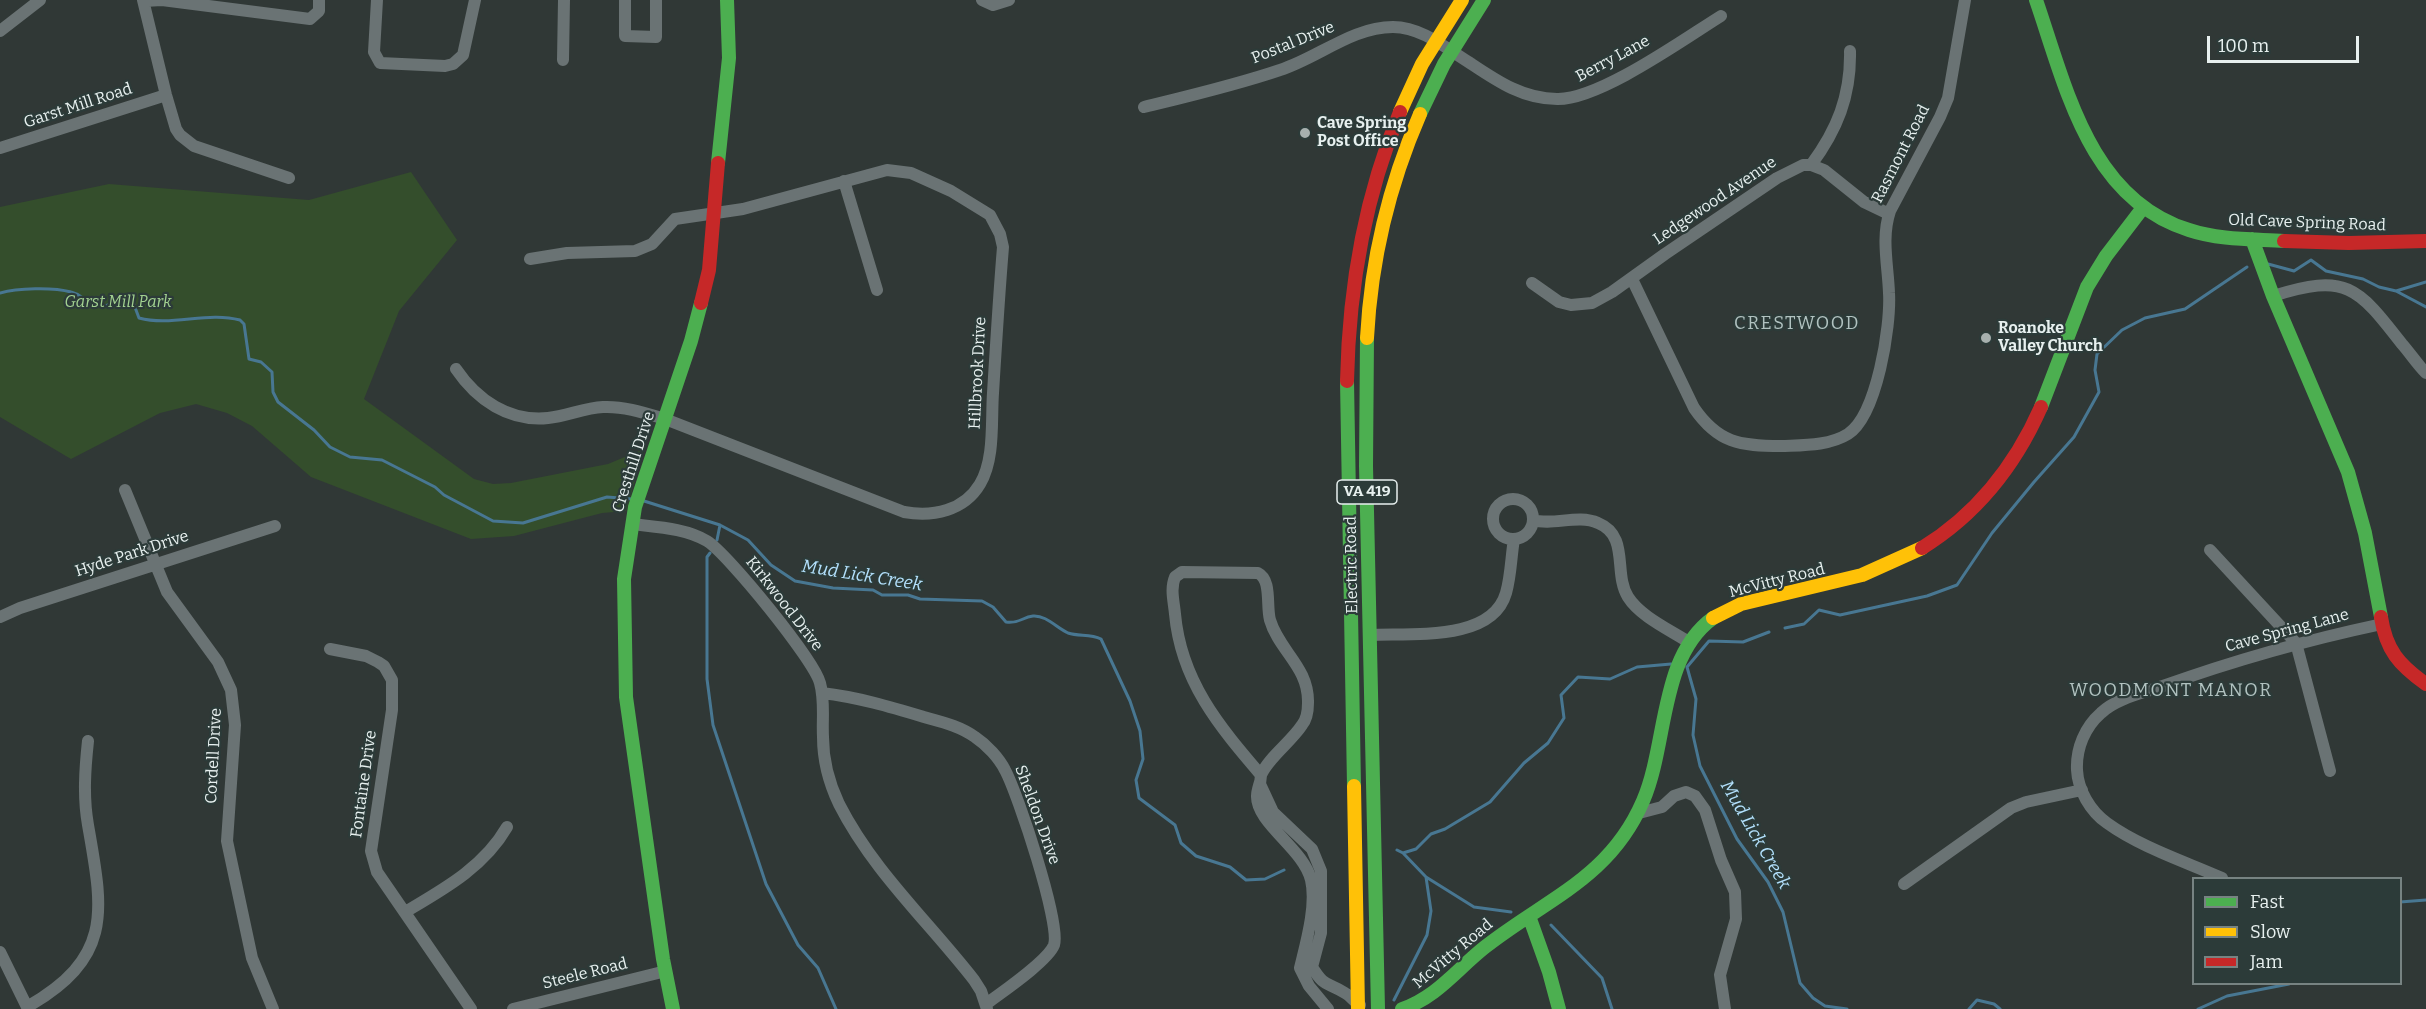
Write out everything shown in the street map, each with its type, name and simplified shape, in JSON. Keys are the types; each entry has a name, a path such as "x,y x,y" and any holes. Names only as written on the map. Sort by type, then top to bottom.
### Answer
{"street":[{"path":"0,31 40,0"},
{"path":"289,178 187,142 176,129 143,1 162,0 310,19 319,11 319,0"},
{"path":"377,0 375,52 380,63 446,66 453,64 463,55 475,0"},
{"path":"563,60 564,0"},
{"path":"625,0 625,36 656,37 656,0"},
{"name":"Cresthill Drive","path":"673,1009 626,697 624,579 637,500 691,341 709,270 729,58 727,0"},
{"path":"982,0 993,5 1010,0"},
{"name":"Electric Road","path":"1362,1007 1347,443 1349,318 1359,248 1379,170 1406,100 1436,41 1462,0"},
{"name":"Electric Road","path":"1378,1009 1366,354 1373,278 1387,210 1398,172 1429,93 1451,51 1484,0"},
{"name":"Rasmont Road","path":"1632,279 1694,408 1711,430 1730,440 1754,446 1796,445 1837,439 1856,428 1863,420 1882,360 1890,305 1884,237 1889,214 1948,98 1965,0"},
{"name":"Old Cave Spring Road","path":"2036,0 2069,91 2096,155 2117,186 2142,209 2174,224 2221,237 2358,244 2426,241"},
{"name":"Berry Lane","path":"1451,51 1489,78 1513,90 1544,98 1571,98 1586,94 1629,73 1721,16"},
{"name":"Postal Drive","path":"1144,107 1281,70 1358,34 1374,29 1396,27 1410,29 1451,51"},
{"path":"1850,51 1848,81 1841,114 1828,142 1811,165 1824,170 1864,202 1889,214"},
{"name":"Garst Mill Road","path":"0,148 166,95"},
{"name":"Ledgewood Avenue","path":"1532,284 1559,302 1582,305 1592,303 1632,279 1665,254 1788,172 1803,165 1811,165"},
{"name":"Hillbrook Drive","path":"456,369 470,387 488,403 516,415 548,418 589,409 611,407 641,412 666,419 904,512 917,514 941,512 955,507 973,494 983,478 991,441 1003,247 1000,234 990,215 951,191 911,173 887,170 743,210 675,219 652,244 635,251 567,253 530,259"},
{"path":"844,181 877,290"},
{"name":"McVitty Road","path":"1402,1009 1421,1003 1481,950 1580,881 1604,862 1627,834 1639,813 1652,774 1677,664 1687,641 1706,621 1735,606 1834,584 1888,566 1933,542 1979,506 2003,477 2027,433 2053,377 2087,285 2142,209"},
{"path":"2252,239 2273,296 2356,497 2365,529 2384,636 2394,658 2403,668 2426,684"},
{"path":"2273,296 2320,284 2332,284 2349,290 2374,308 2426,373"},
{"name":"Cordell Drive","path":"125,490 167,592 218,662 231,690 236,725 227,841 250,948 273,1009"},
{"path":"1510,499 1524,502 1530,508 1533,520 1528,532 1514,538 1501,534 1496,528 1494,517 1499,505 1510,499"},
{"path":"1533,520 1588,520 1605,527 1616,539 1619,548 1621,579 1627,596 1634,605 1687,641"},
{"name":"Kirkwood Drive","path":"632,524 694,536 716,548 733,565 806,656 820,680 826,767 838,803 875,865 962,965 981,991 986,1007"},
{"name":"Hyde Park Drive","path":"1,614 275,526"},
{"path":"1370,635 1457,631 1482,624 1498,609 1506,594 1514,538"},
{"path":"2210,550 2296,643 2330,771"},
{"path":"1328,1009 1309,986 1300,968 1313,892 1311,879 1305,862 1274,829 1260,809 1256,797 1261,775 1266,765 1305,722 1308,696 1303,674 1271,623 1266,583 1262,575 1182,572 1175,577 1173,595 1178,640 1186,666 1197,689 1215,717 1261,775 1260,784 1273,812 1312,849 1321,870 1321,933 1312,967 1322,982 1348,994 1353,1002 1362,1007"},
{"name":"Cave Spring Lane","path":"2218,877 2106,823 2091,807 2082,790 2077,763 2081,743 2092,722 2113,704 2204,671 2296,643 2382,624"},
{"name":"Fontaine Drive","path":"330,649 366,656 378,662 390,673 392,710 371,851 377,872 471,1009"},
{"name":"Sheldon Drive","path":"822,693 847,696 896,708 962,729 986,745 1005,770 1016,795 1043,881 1056,937 1047,956 986,1007"},
{"path":"0,952 27,1008 44,998 70,975 89,949 98,921 100,896 85,796 88,741"},
{"path":"1904,884 2011,808 2026,802 2082,790"},
{"path":"1639,813 1662,807 1674,796 1686,792 1695,796 1705,810 1721,860 1730,877 1737,906 1736,919 1720,975 1725,1009"},
{"path":"405,912 481,861 507,827"},
{"path":"1529,916 1549,972 1559,1009"},
{"name":"Steele Road","path":"513,1009 666,972"}],"green space":[{"name":"Garst Mill Park","path":"411,172 457,240 399,311 364,399 474,479 493,484 511,483 608,464 644,449 626,511 602,513 514,536 471,539 311,477 252,426 227,413 196,404 160,413 71,459 0,417 0,207 109,184 309,200"}],"waterway":[{"path":"2268,264 2294,271 2311,260 2326,271 2363,279 2379,287 2396,291 2426,307"},
{"path":"1785,628 1804,624 1819,610 1840,615 1927,596 1957,585 1992,533 2074,437 2099,392 2095,370 2097,354 2122,330 2145,318 2185,309 2247,267"},
{"path":"2396,291 2426,282"},
{"name":"Mud Lick Creek","path":"0,293 16,290 55,289 76,294 90,305 105,306 129,298 139,318 164,321 215,317 240,320 244,324 249,359 261,362 272,372 273,392 278,402 314,430 330,447 350,457 382,460 435,487 444,495 493,521 523,523 607,497 632,499"},
{"name":"Mud Lick Creek","path":"644,501 720,525 748,540 771,565 795,581 833,588 873,590 882,595 982,601 993,607 1006,622 1038,616 1068,633 1101,639 1130,701 1140,731 1143,759 1136,780 1139,798 1175,825 1181,843 1196,856 1230,867 1246,880 1265,879 1284,870"},
{"path":"717,540 720,525"},
{"path":"710,553 707,557 707,679 713,725 766,884 798,945 818,968 836,1009"},
{"path":"1687,667 1709,641 1743,642 1769,632"},
{"name":"Mud Lick Creek","path":"1397,850 1403,853 1416,849 1431,834 1445,829 1490,802 1524,763 1548,743 1564,718 1561,695 1578,677 1610,679 1637,667 1671,664"},
{"name":"Mud Lick Creek","path":"1687,667 1696,699 1693,735 1700,766 1737,839 1768,882 1783,912 1800,983 1813,998 1825,1006 1847,1009"},
{"path":"1403,853 1426,877 1474,907 1511,912"},
{"path":"1394,1000 1427,935 1431,911 1426,877"},
{"name":"Mud Lick Creek","path":"2402,902 2426,900"},
{"path":"1551,925 1602,978 1612,1009"},
{"name":"Mud Lick Creek","path":"2198,1009 2227,996 2284,985"},
{"name":"Mud Lick Creek","path":"1969,1009 1977,1000 1994,1004 2000,1009"}],"traffic: fast":[{"path":"718,163 729,58 727,0"},
{"path":"1420,114 1444,64 1484,0"},
{"path":"2036,0 2058,68 2086,136 2105,167 2127,193 2155,215 2189,230 2224,237 2284,241"},
{"path":"2041,407 2087,287 2106,256 2142,209"},
{"path":"2252,239 2273,296 2348,472 2365,533 2381,617"},
{"path":"673,1009 663,959 626,697 624,579 635,507 691,341 701,303"},
{"path":"1367,338 1366,466 1378,1009"},
{"path":"1347,381 1354,786"},
{"path":"1402,1009 1436,990 1485,947 1574,885 1613,850 1643,801 1651,778 1667,702 1683,655 1696,635 1713,618"},
{"path":"1529,916 1549,972 1559,1009"}],"traffic: slow":[{"path":"1400,112 1422,64 1462,0"},
{"path":"1367,338 1373,280 1383,224 1399,168 1420,114"},
{"path":"1713,618 1741,604 1862,575 1922,548"},
{"path":"1354,786 1358,1009"}],"traffic: jam":[{"path":"1347,381 1351,311 1361,244 1377,177 1400,112"},
{"path":"701,303 709,270 718,163"},
{"path":"2284,241 2349,243 2426,241"},
{"path":"1922,548 1960,520 1992,487 2019,449 2041,407"},
{"path":"2381,617 2386,639 2395,656 2426,684"}],"place":[{"name":"Cave Spring Post Office","path":"1305,133"},
{"name":"Roanoke Valley Church","path":"1986,338"}],"district":[{"name":"CRESTWOOD","path":"1797,324"},
{"name":"WOODMONT MANOR","path":"2171,691"}]}
